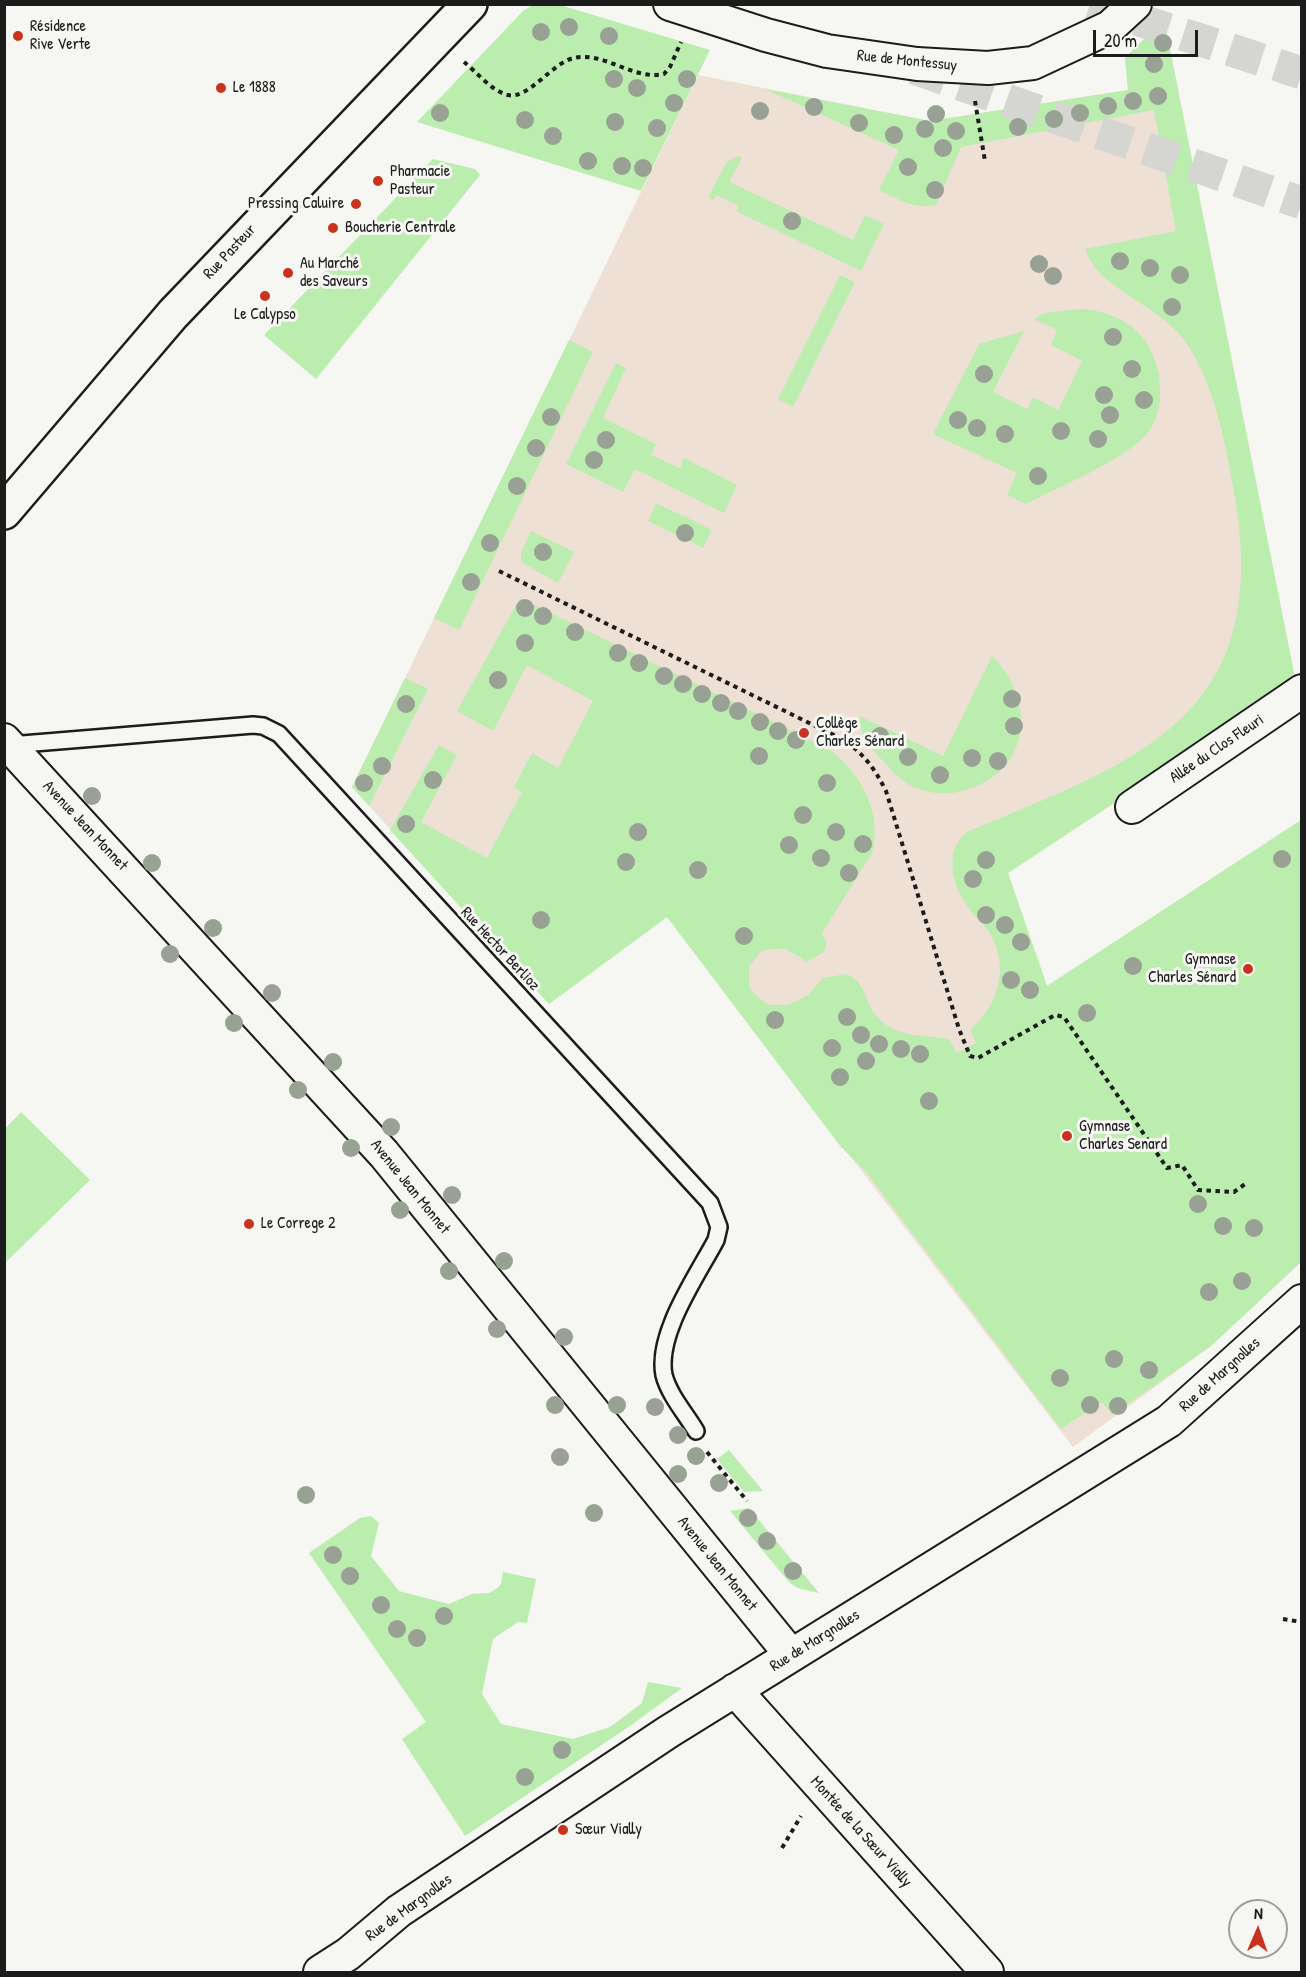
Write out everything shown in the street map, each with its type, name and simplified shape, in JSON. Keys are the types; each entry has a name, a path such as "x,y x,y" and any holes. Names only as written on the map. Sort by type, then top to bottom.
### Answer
{"street":[{"name":"Rue Pasteur","path":"4,512 173,314 470,4"},
{"name":"Rue de Montessuy","path":"682,8 766,35 827,51 917,64 972,67 1034,63 1110,27 1135,4"},
{"name":"Allée du Clos Fleuri","path":"1132,807 1302,691"},
{"name":"Avenue Jean Monnet","path":"7,742 384,1154 791,1655"},
{"name":"Rue de Margnolles","path":"320,1972 348,1954 399,1911 735,1690 1169,1421 1302,1301"},
{"name":"Montée de la Sœur Vially","path":"735,1690 987,1972"}],"lane":[{"name":"Rue Hector Berlioz","path":"7,742 253,725 263,726 279,734 710,1203 719,1227 716,1240 669,1331 663,1356 668,1387 696,1431"}],"path":[{"path":"464,62 478,76 507,95 524,92 563,61 579,57 645,75 664,74 670,67 682,8"},
{"path":"972,67 985,161"},
{"path":"499,571 844,740 861,751 876,770 886,791 959,1029 970,1056 978,1058 1055,1015 1064,1017 1167,1168 1182,1165 1198,1190 1234,1192 1248,1182"},
{"path":"696,1431 697,1440 747,1501"},
{"path":"1283,1619 1302,1622"},
{"path":"782,1848 789,1836"}],"shaded area":[{"name":"Collège Charles Sénard","path":"1164,19 1296,683 1008,873 1047,986 1301,820 1301,1262 1211,1346 1073,1447 667,917 549,1004 352,787 698,75 930,121 1128,90 1125,58"}],"green space":[{"path":"533,5 560,5 710,50 641,191 417,122 523,11"},
{"path":"1164,19 1296,683 1008,873 1047,986 1301,820 1301,1262 1211,1346 1112,1415 1102,1402 1061,1429 866,1172 841,1147 667,917 549,1004 390,830 439,745 457,755 421,822 487,858 522,792 514,787 532,753 558,768 593,701 527,665 493,731 457,711 520,598 827,748 850,768 859,781 871,808 874,823 875,838 872,853 822,933 827,943 824,952 807,962 786,949 770,949 760,952 749,967 749,986 754,994 769,1005 788,1005 808,995 823,978 846,974 853,977 862,987 878,1018 894,1029 949,1039 957,1053 976,1043 970,1030 994,999 998,987 1000,961 991,935 964,901 955,881 952,860 959,840 967,832 1086,781 1136,753 1179,721 1211,682 1233,633 1241,573 1235,498 1219,420 1206,382 1189,347 1177,332 1163,319 1104,277 1093,264 1085,249 1176,231 1154,110 961,147 936,205 920,206 906,203 879,190 899,150 765,89 930,121 1128,90 1125,58"},
{"path":"737,156 742,158 729,182 853,240 865,215 884,224 861,271 736,211 739,206 716,195 713,200 708,197 727,162"},
{"path":"433,159 475,169 480,175 316,379 264,335"},
{"path":"840,275 855,282 793,407 778,399"},
{"path":"1080,309 1100,312 1119,319 1143,338 1157,367 1160,389 1158,412 1149,431 1125,452 1092,472 1026,504 1007,495 1017,473 933,434 979,344 1024,331 993,392 1027,409 1033,397 1058,410 1082,361 1051,345 1057,330 1034,319 1045,313"},
{"path":"569,340 593,352 459,630 434,618"},
{"path":"616,363 626,368 603,418 656,444 651,455 680,468 684,458 737,485 724,513 635,469 623,492 566,464"},
{"path":"656,503 712,530 703,548 648,521"},
{"path":"531,531 574,552 558,583 521,562 521,553"},
{"path":"992,656 1006,674 1016,693 1021,713 1020,732 1015,751 1004,767 988,781 951,793 929,792 905,782 867,742 860,724 860,716 943,756"},
{"path":"405,678 428,689 369,806 352,787"},
{"path":"21,1112 90,1180 5,1263 5,1129"},
{"path":"729,1450 763,1491 744,1492 717,1459"},
{"path":"749,1508 819,1593 797,1588 788,1581 730,1511"},
{"path":"371,1516 379,1523 371,1556 399,1591 449,1604 472,1594 489,1593 496,1589 501,1584 503,1572 536,1579 527,1623 518,1622 493,1639 482,1694 501,1724 573,1739 610,1727 642,1703 648,1682 682,1688 630,1726 465,1836 402,1739 426,1722 309,1553 360,1518"}],"tunnel":[{"path":"1090,4 1302,73"},
{"path":"914,68 1302,203"}],"place":[{"name":"Résidence Rive Verte","path":"18,36"},
{"name":"Le 1888","path":"221,88"},
{"name":"Pharmacie Pasteur","path":"378,181"},
{"name":"Pressing Caluire","path":"356,204"},
{"name":"Boucherie Centrale","path":"333,228"},
{"name":"Au Marché des Saveurs","path":"288,273"},
{"name":"Le Calypso","path":"265,296"},
{"name":"Collège Charles Sénard","path":"804,733"},
{"name":"Gymnase Charles Sénard","path":"1248,969"},
{"name":"Gymnase Charles Senard","path":"1067,1136"},
{"name":"Le Correge 2","path":"249,1224"},
{"name":"Sœur Vially","path":"563,1830"}]}
